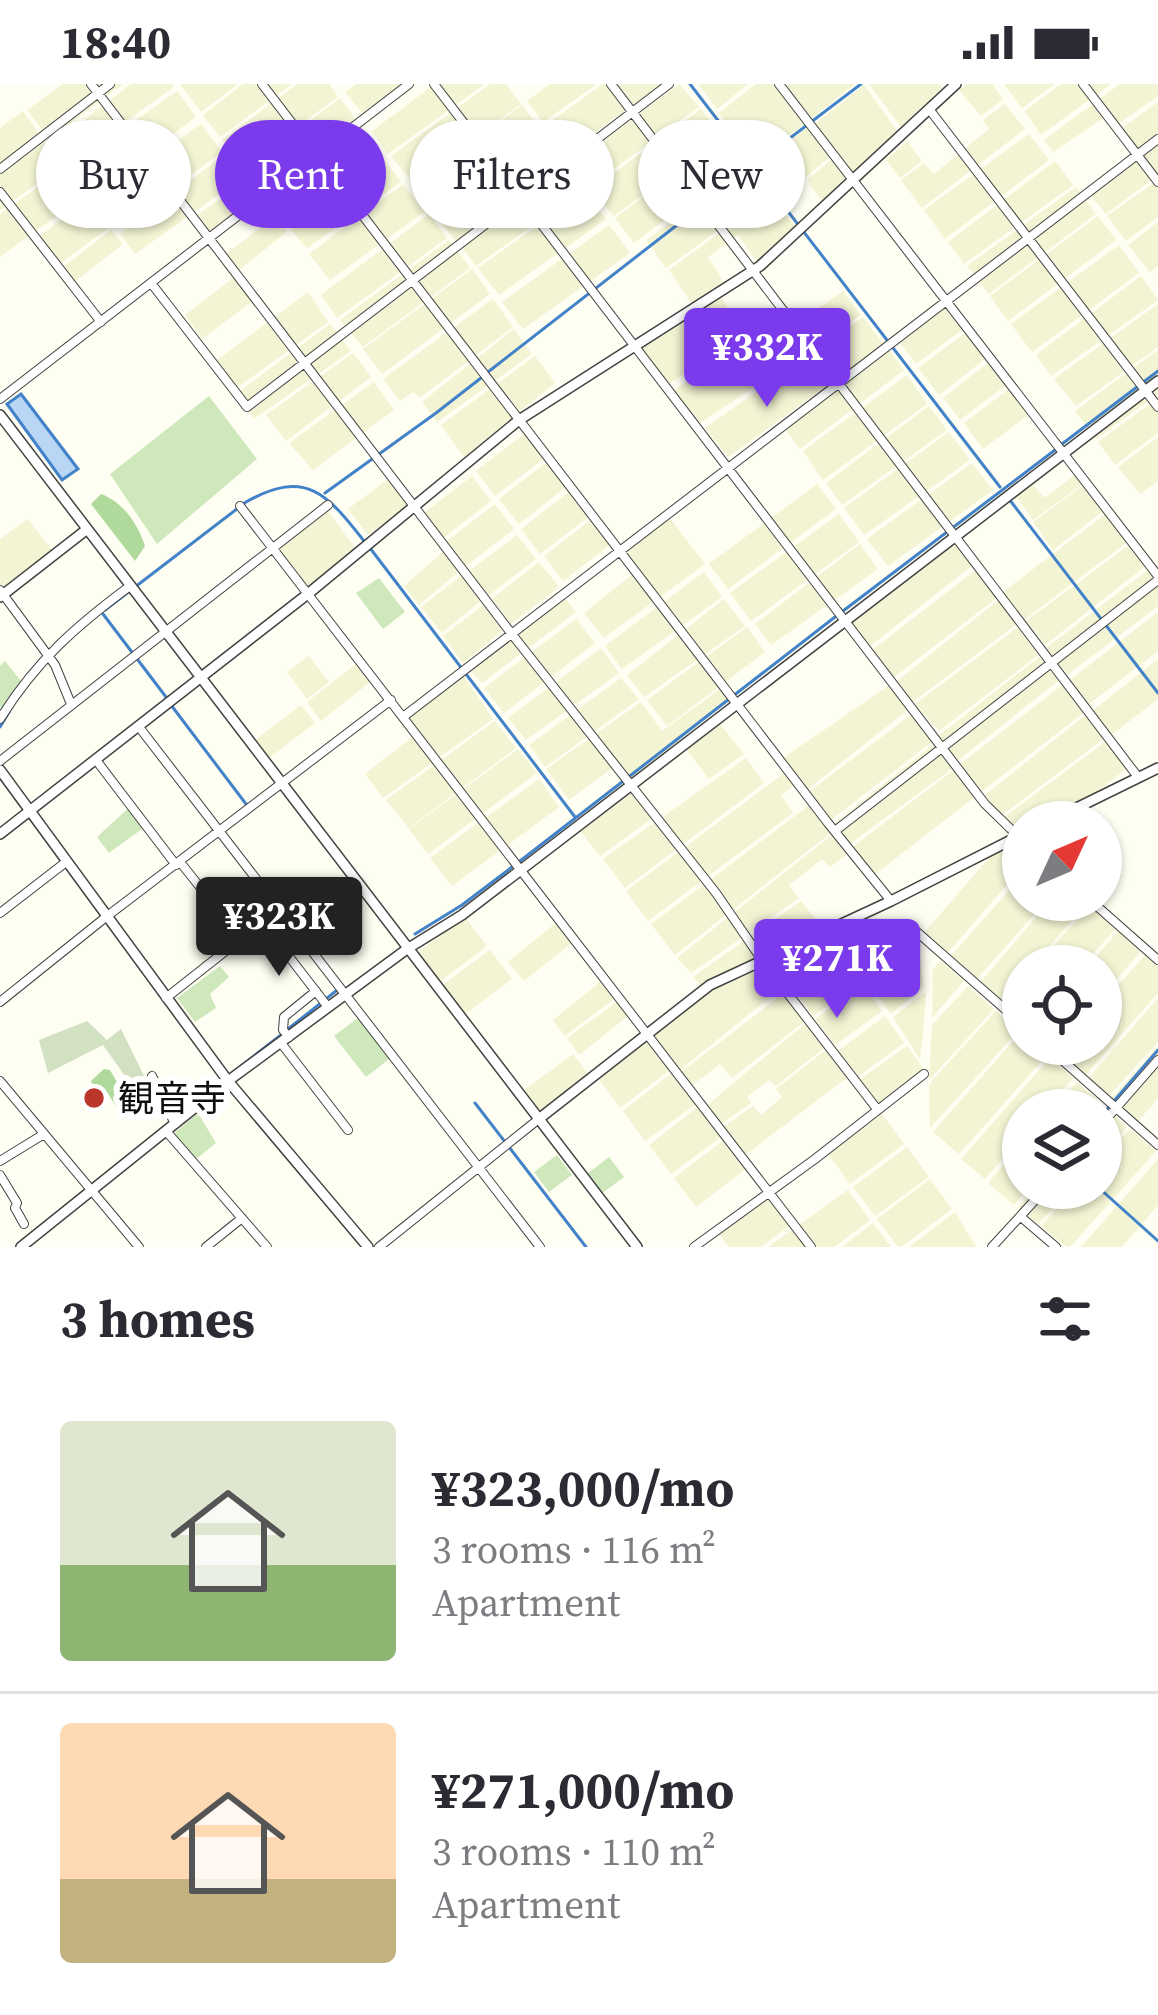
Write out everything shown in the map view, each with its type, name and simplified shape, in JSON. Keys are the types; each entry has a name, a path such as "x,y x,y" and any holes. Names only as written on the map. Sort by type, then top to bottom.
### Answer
{"street":[{"path":"91,84 878,1109"},
{"path":"0,169 110,84"},
{"path":"262,84 289,120"},
{"path":"362,120 409,84"},
{"path":"434,84 461,120"},
{"path":"610,84 1138,777"},
{"path":"614,126 669,84"},
{"path":"779,84 1158,578 835,831"},
{"path":"1083,84 1158,182"},
{"path":"0,834 309,593 519,420 774,254 954,85"},
{"path":"929,109 1158,406"},
{"path":"403,717 1158,139"},
{"path":"0,192 101,322"},
{"path":"0,400 221,228"},
{"path":"372,228 890,901"},
{"path":"151,283 247,407 481,228"},
{"path":"543,228 985,804 1002,820"},
{"path":"348,1130 284,1037 284,1017 322,999 346,994 462,915 1158,381"},
{"path":"0,415 638,1247"},
{"path":"328,505 71,704 0,765 29,812 228,1081 368,1247"},
{"path":"240,506 811,1247"},
{"path":"71,704 48,654 1,594 86,530"},
{"path":"2,712 48,654 130,586"},
{"path":"0,1002 391,700"},
{"path":"139,727 535,1245"},
{"path":"96,760 200,887"},
{"path":"1090,801 1157,769"},
{"path":"379,1247 710,985 1002,846"},
{"path":"0,913 66,862"},
{"path":"1114,921 1158,959"},
{"path":"270,932 322,999"},
{"path":"917,932 1002,1007"},
{"path":"166,998 228,949"},
{"path":"21,1247 170,1123 284,1037 322,999"},
{"path":"1122,1101 1158,1060"},
{"path":"1068,1065 1095,1089"},
{"path":"694,1247 924,1074"},
{"path":"152,1076 170,1123 267,1247"},
{"path":"0,1082 139,1247"},
{"path":"1122,1113 1158,1145"},
{"path":"0,1161 44,1134"},
{"path":"0,1175 24,1224"},
{"path":"992,1247 1027,1209"},
{"path":"1021,1216 1056,1247"},
{"path":"206,1247 242,1219"}],"green space":[{"path":"63,84 123,84 75,120 36,122 27,110"},
{"path":"131,84 174,87 128,120 84,120"},
{"path":"180,84 238,84 201,112"},
{"path":"243,84 292,84 243,120 215,120 215,131 203,115"},
{"path":"297,84 329,84 338,97 306,120 249,120"},
{"path":"356,84 416,84 367,119 345,92"},
{"path":"435,84 485,84 435,120 410,120 410,138 388,154 386,121"},
{"path":"490,84 506,84 521,104 499,120 440,120"},
{"path":"550,84 597,84 546,120 527,101"},
{"path":"603,84 662,84 612,120 553,120"},
{"path":"679,84 699,107 681,120 638,120 638,151 614,169 614,133"},
{"path":"698,84 748,84 717,109"},
{"path":"756,84 774,84 801,120 724,120 719,113"},
{"path":"784,84 855,84 811,119"},
{"path":"869,84 939,84 942,88 901,127"},
{"path":"968,84 992,84 1003,99 981,116 959,90"},
{"path":"1004,84 1055,84 1022,108"},
{"path":"1061,84 1111,84 1041,135 1025,111"},
{"path":"1120,84 1158,84 1158,96 1115,126 1106,116 1053,152 1044,140"},
{"path":"864,85 898,132 853,174 815,124"},
{"path":"177,91 196,117 191,121 136,120"},
{"path":"340,98 356,120 311,120"},
{"path":"1158,102 1158,175 1106,214 1088,192 1133,158 1118,131"},
{"path":"1005,104 1025,129 922,208 901,180 924,163 934,174 989,129 983,120"},
{"path":"522,105 533,120 502,120"},
{"path":"701,109 709,120 686,120"},
{"path":"23,111 36,129 36,144 0,171 0,128"},
{"path":"201,124 215,143 215,157 191,175 191,131"},
{"path":"805,129 829,157 805,178"},
{"path":"1029,134 1049,160 945,239 924,210"},
{"path":"907,141 922,161 900,178 886,160"},
{"path":"410,142 410,179 391,156"},
{"path":"36,148 36,184 0,210 0,175"},
{"path":"638,155 638,198 614,216 614,173"},
{"path":"832,159 847,177 822,201 807,180"},
{"path":"1055,161 1073,185 964,264 948,242"},
{"path":"215,162 215,197 191,214 191,180"},
{"path":"386,162 401,182 386,193"},
{"path":"1158,180 1158,217 1126,241 1107,216"},
{"path":"403,184 410,193 410,222 330,280 309,254 344,228 386,228 386,197"},
{"path":"1076,187 1096,214 989,294 967,266"},
{"path":"36,189 36,228 40,228 0,257 0,214"},
{"path":"638,201 638,228 654,228 634,243 615,218"},
{"path":"215,203 215,228 221,228 208,238 193,218"},
{"path":"1098,216 1116,240 1008,321 990,296"},
{"path":"1158,222 1158,266 1150,272 1128,245"},
{"path":"50,228 109,228 61,263 40,236"},
{"path":"128,228 172,228 135,254 120,234"},
{"path":"260,228 287,232 235,273 225,255"},
{"path":"294,228 335,228 307,248"},
{"path":"410,228 440,228 447,238 337,318 321,295"},
{"path":"446,228 475,228 456,242"},
{"path":"482,228 530,228 476,266 460,245"},
{"path":"534,228 593,228 499,295 478,268"},
{"path":"605,228 611,228 630,253 523,329 502,302"},
{"path":"663,228 722,228 666,268 646,240"},
{"path":"726,228 796,228 799,232 760,266 738,235 708,257 727,287 718,293 746,333 667,385 636,344 694,307 669,270"},
{"path":"111,230 123,244 73,283 62,268"},
{"path":"449,240 470,268 363,347 340,320"},
{"path":"1119,245 1139,273 1032,352 1011,324"},
{"path":"472,269 490,294 382,374 363,349"},
{"path":"237,275 255,299 202,339 185,315"},
{"path":"1141,276 1158,300 1051,376 1036,355"},
{"path":"843,291 861,315 696,426 670,393 785,315 794,326"},
{"path":"308,292 328,322 234,390 213,363"},
{"path":"493,299 513,327 420,398 413,392 400,401 383,379"},
{"path":"942,304 962,330 916,364 897,339"},
{"path":"1158,304 1158,347 1076,406 1054,379"},
{"path":"863,317 884,345 728,457 705,428"},
{"path":"330,324 351,351 254,419 237,393"},
{"path":"514,329 532,354 437,422 422,402"},
{"path":"965,333 985,359 939,395 918,368"},
{"path":"886,346 904,370 800,449 783,426"},
{"path":"1158,350 1158,394 1096,439 1075,411"},
{"path":"353,353 371,377 286,441 266,415"},
{"path":"535,356 555,383 464,457 441,425"},
{"path":"989,362 1006,385 960,420 943,398"},
{"path":"907,375 927,404 823,480 803,451"},
{"path":"374,382 394,410 313,470 289,443"},
{"path":"1009,389 1028,415 983,449 964,423"},
{"path":"209,396 257,459 157,544 110,474"},
{"path":"1158,398 1158,433 1115,465 1098,442"},
{"path":"929,406 947,430 842,505 826,483"},
{"path":"949,432 970,460 864,535 844,508"},
{"path":"524,434 543,459 495,496 476,471"},
{"path":"1158,437 1158,481 1140,494 1118,467"},
{"path":"547,462 566,487 519,524 499,499"},
{"path":"972,463 993,490 888,566 867,539"},
{"path":"1077,473 1084,483 1033,520 1016,497 1033,485 1045,498"},
{"path":"472,476 491,501 443,538 424,513"},
{"path":"391,477 411,503 368,535 348,509"},
{"path":"817,484 836,509 728,589 709,564"},
{"path":"1085,484 1103,511 1053,550 1033,522"},
{"path":"569,492 588,517 540,554 521,529"},
{"path":"101,494 123,508 138,530 145,546 135,561 91,504"},
{"path":"495,504 514,529 466,566 447,541"},
{"path":"325,507 358,552 309,593 274,548"},
{"path":"666,513 705,564 604,638 584,613 638,570 622,548"},
{"path":"1107,513 1130,540 1024,620 1003,592"},
{"path":"839,514 859,542 751,621 730,593"},
{"path":"28,519 55,554 3,594 0,539"},
{"path":"592,519 611,544 563,581 544,556"},
{"path":"517,535 536,559 488,596 469,571"},
{"path":"955,540 974,564 869,647 849,623"},
{"path":"1132,543 1148,564 1045,645 1026,621"},
{"path":"860,544 878,569 771,645 755,624"},
{"path":"446,549 461,570 419,605 404,586"},
{"path":"539,562 559,587 511,624 492,599"},
{"path":"1152,567 1158,574 1158,606 1067,675 1046,648"},
{"path":"977,569 998,597 893,678 871,651"},
{"path":"704,572 722,597 622,669 605,646"},
{"path":"465,573 484,598 442,633 421,607"},
{"path":"379,578 405,612 383,629 356,593"},
{"path":"562,595 576,612 482,683 467,667"},
{"path":"724,599 745,626 644,697 627,675"},
{"path":"1000,599 1018,623 913,702 897,681"},
{"path":"486,603 506,628 463,663 443,636"},
{"path":"1158,612 1158,651 1089,704 1070,680"},
{"path":"576,619 595,643 504,713 484,688"},
{"path":"1021,625 1042,652 939,731 915,704"},
{"path":"747,627 765,652 667,726 647,700"},
{"path":"601,648 619,673 526,740 508,718"},
{"path":"1043,654 1062,678 957,761 937,737"},
{"path":"309,656 329,682 307,699 287,672"},
{"path":"1158,659 1158,699 1110,736 1091,712"},
{"path":"5,661 21,681 4,712 0,666"},
{"path":"360,661 374,679 321,721 307,702"},
{"path":"461,672 493,719 383,798 365,774 416,734 403,717"},
{"path":"621,678 639,699 545,767 529,745"},
{"path":"1065,683 1086,711 981,792 959,765"},
{"path":"890,685 909,709 804,792 780,760"},
{"path":"723,687 729,698 628,784 614,767 569,800 546,769 641,702 662,731"},
{"path":"301,705 315,723 265,761 251,743"},
{"path":"1088,713 1106,737 1021,801 1002,801 1001,816 985,795"},
{"path":"912,714 933,741 827,823 806,794"},
{"path":"495,721 516,748 409,828 386,800"},
{"path":"720,724 744,754 709,779 686,749"},
{"path":"1109,739 1130,766 1084,801 1026,801"},
{"path":"934,744 953,768 847,846 831,826"},
{"path":"518,749 537,773 428,854 409,829"},
{"path":"746,758 764,783 625,888 603,859"},
{"path":"955,769 976,796 873,876 850,849"},
{"path":"786,772 796,784 781,795 793,813 648,921 626,891"},
{"path":"539,779 559,807 452,886 430,858"},
{"path":"630,787 654,817 600,856 577,827"},
{"path":"811,804 832,832 675,955 651,924"},
{"path":"131,806 146,826 109,853 97,837"},
{"path":"833,834 849,853 830,867 822,859 789,885 799,898 691,973 677,958"},
{"path":"1002,843 1002,890 945,956 922,935"},
{"path":"1002,899 1002,921 1028,921 1002,945 975,981 948,959"},
{"path":"801,901 823,928 702,987 693,977"},
{"path":"465,917 487,946 434,986 412,957"},
{"path":"558,921 573,942 524,981 508,962"},
{"path":"1033,921 1072,921 1050,945 1012,945"},
{"path":"1076,921 1108,921 1116,928 1101,945 1054,945"},
{"path":"1118,931 1141,951 1122,973 1122,945 1106,945"},
{"path":"825,934 838,951 789,988 769,964"},
{"path":"490,950 512,979 459,1019 437,989"},
{"path":"919,953 924,986 891,1014 872,987"},
{"path":"841,955 860,981 813,1016 794,989"},
{"path":"1145,955 1158,967 1158,993 1122,1034 1122,981"},
{"path":"1002,957 1002,998 999,1001 979,984"},
{"path":"941,961 964,981 932,1018 933,969"},
{"path":"761,965 780,989 679,1071 653,1037 714,988"},
{"path":"220,966 229,977 210,994 216,1008 195,1022 177,998"},
{"path":"600,982 614,999 565,1036 553,1020"},
{"path":"863,984 882,1011 835,1045 815,1019"},
{"path":"968,986 994,1009 929,1080 932,1025"},
{"path":"926,992 923,1035 920,1059 893,1017"},
{"path":"783,994 804,1022 732,1078 720,1064 691,1086 680,1073"},
{"path":"1158,998 1158,1042 1115,1089 1097,1089 1087,1080 1100,1065 1122,1065 1122,1040"},
{"path":"617,1002 628,1016 579,1055 567,1038"},
{"path":"996,1011 1002,1016 1002,1049 930,1128 929,1084"},
{"path":"362,1015 393,1056 366,1077 334,1036"},
{"path":"885,1016 904,1043 857,1077 838,1051"},
{"path":"87,1021 107,1040 121,1029 151,1090 137,1093 103,1045 48,1073 39,1040"},
{"path":"805,1024 824,1048 776,1086 769,1080 747,1097 751,1103 721,1124 706,1106"},
{"path":"648,1041 670,1070 620,1108 598,1078"},
{"path":"907,1046 926,1072 879,1107 859,1080"},
{"path":"1158,1046 1158,1099 1137,1122 1122,1110 1120,1089"},
{"path":"826,1050 848,1077 744,1156 723,1127 753,1106 761,1115 782,1097 776,1089"},
{"path":"573,1054 591,1078 540,1118 522,1092"},
{"path":"1002,1054 1002,1065 1038,1065 1017,1089 1002,1089 1002,1106 959,1154 933,1132"},
{"path":"1044,1065 1058,1065 1073,1078 1063,1089 1023,1089"},
{"path":"1067,1065 1094,1065 1083,1078"},
{"path":"104,1069 127,1088 133,1105 130,1111 94,1088 91,1081"},
{"path":"672,1073 696,1104 645,1141 623,1111"},
{"path":"698,1107 721,1137 671,1174 649,1145"},
{"path":"1002,1112 1002,1159 985,1179 961,1159"},
{"path":"198,1113 216,1143 196,1159 173,1134"},
{"path":"882,1114 904,1144 850,1184 828,1154"},
{"path":"1130,1129 1156,1151 1122,1189 1122,1138"},
{"path":"724,1140 747,1168 696,1207 674,1178"},
{"path":"907,1147 929,1177 875,1216 853,1187"},
{"path":"557,1155 572,1175 549,1192 534,1172"},
{"path":"609,1157 624,1177 601,1194 587,1174"},
{"path":"1158,1159 1158,1205 1122,1247 1081,1247 1114,1209 1122,1209 1122,1200"},
{"path":"1002,1167 1002,1195 988,1183"},
{"path":"930,1179 952,1209 898,1247 877,1219"},
{"path":"848,1190 870,1220 834,1247 768,1247"},
{"path":"772,1193 794,1222 761,1247 729,1247 719,1233"},
{"path":"1021,1209 1052,1209 1038,1224"},
{"path":"1057,1209 1104,1209 1070,1247 1041,1226"},
{"path":"955,1212 976,1247 909,1247"},
{"path":"873,1223 891,1247 842,1247"}],"water":[{"path":"21,394 78,469 62,480 7,404"}],"waterway":[{"path":"690,84 1000,487"},
{"path":"805,127 861,84"},
{"path":"488,372 673,228"},
{"path":"1062,444 1158,371"},
{"path":"325,493 481,378"},
{"path":"843,611 1055,450"},
{"path":"105,610 246,502 285,487 314,491 326,499 364,541"},
{"path":"1009,499 1158,693"},
{"path":"370,548 575,817"},
{"path":"103,614 166,697"},
{"path":"520,861 835,617"},
{"path":"171,705 246,804"},
{"path":"0,727 9,712"},
{"path":"415,934 512,867"},
{"path":"288,1029 336,991"},
{"path":"241,1066 281,1035"},
{"path":"1122,1092 1158,1050"},
{"path":"475,1103 586,1247"},
{"path":"1122,1209 1158,1241"}],"place":[{"name":"観音寺","path":"94,1098"}]}
